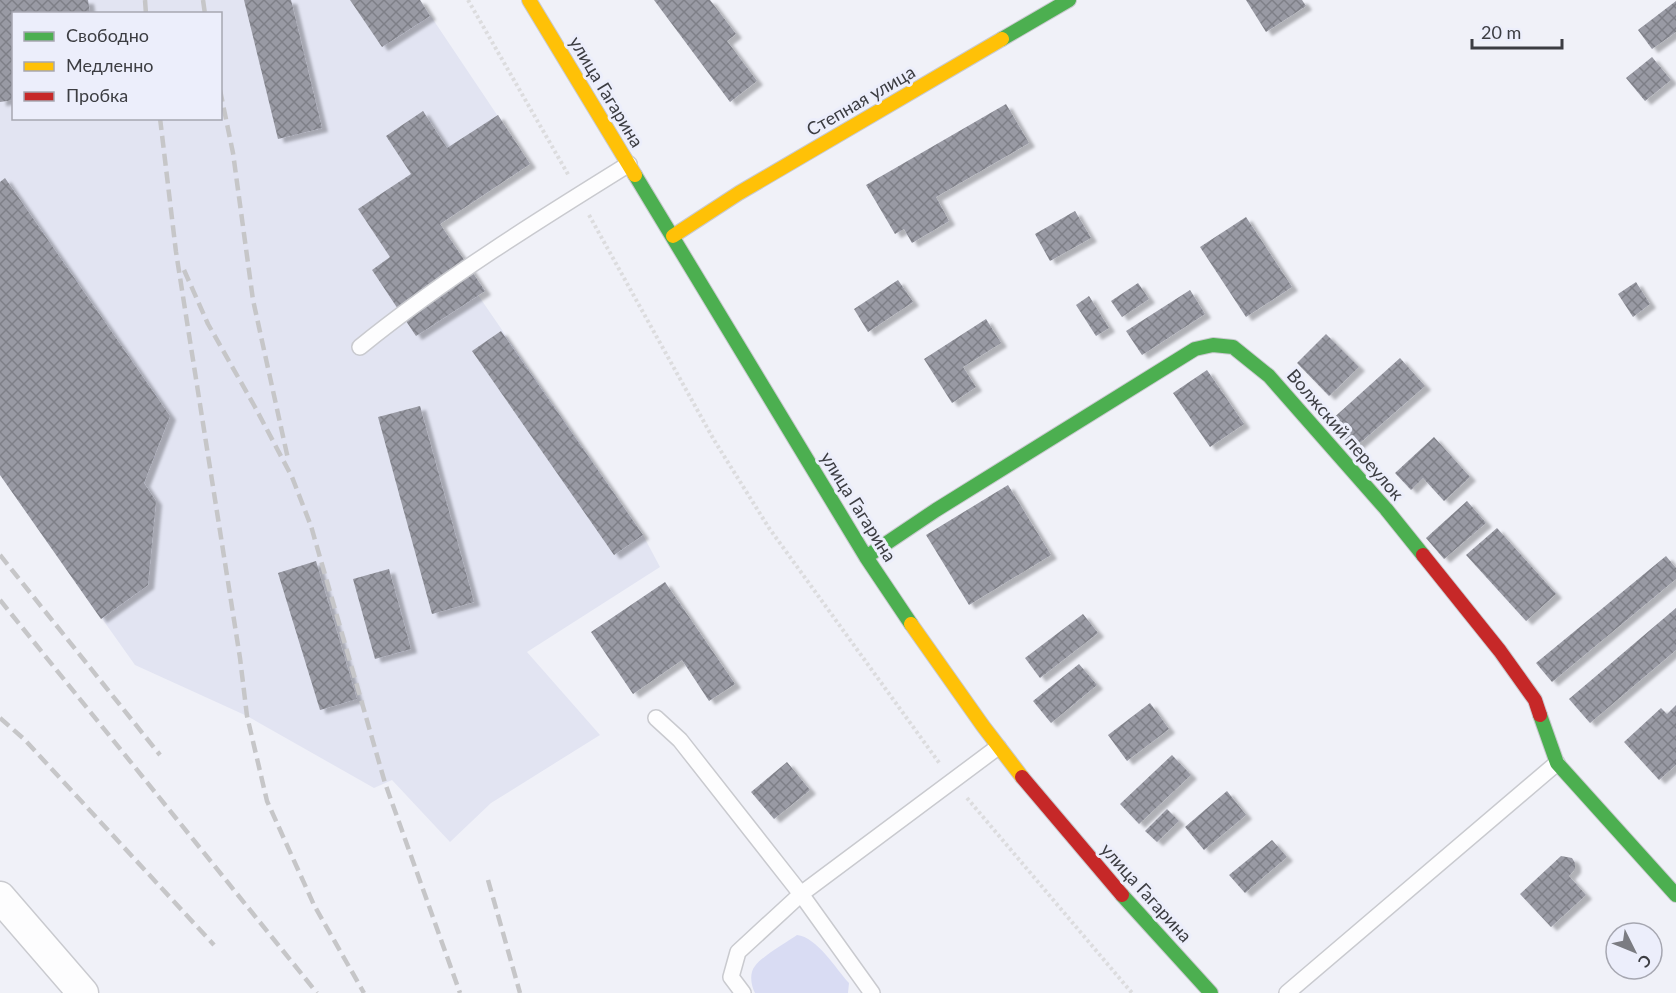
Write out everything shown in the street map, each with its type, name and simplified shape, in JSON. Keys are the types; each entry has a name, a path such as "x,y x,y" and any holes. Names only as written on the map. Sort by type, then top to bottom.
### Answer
{"street":[{"name":"улица Гагарина","path":"529,0 866,557 998,747 1058,823 1211,993"},
{"name":"Степная улица","path":"673,236 750,187 1069,0"},
{"name":"Волжский переулок","path":"866,557 946,504 1195,349 1213,345 1233,347 1269,376 1386,509 1500,651 1535,700 1557,763 1676,895"},
{"path":"0,897 83,993"}],"lane":[{"path":"360,347 394,320 522,230 629,164"},
{"path":"656,718 680,740 801,894 872,993"},
{"path":"743,993 731,977 738,952 801,894 998,747"},
{"path":"1287,993 1557,763"}],"path":[{"path":"468,0 569,174 578,195 714,440 769,528 953,781 1132,993"}],"shaded area":[{"path":"0,0 420,0 530,164 440,224 485,291 478,295 643,535 660,567 527,652 600,735 491,803 450,842 392,780 374,788 247,716 135,665 0,475"},
{"path":"797,935 812,941 826,954 849,983 848,993 755,993 751,980 755,966 768,954"}],"building":[{"path":"0,0 88,0 90,12 12,12 12,100 0,102"},
{"path":"244,0 291,0 322,128 278,139"},
{"path":"350,0 420,0 430,16 382,47"},
{"path":"654,0 710,0 736,34 727,41 757,81 730,102"},
{"path":"1246,0 1302,0 1306,6 1266,32"},
{"path":"1676,1 1676,32 1652,49 1638,30"},
{"path":"1652,57 1671,80 1645,101 1626,78"},
{"path":"1006,104 1029,143 936,197 949,221 912,243 904,229 895,234 866,185"},
{"path":"423,111 447,148 498,115 530,164 440,224 485,291 416,336 372,270 390,257 358,209 411,174 386,136"},
{"path":"5,178 170,416 144,483 156,501 148,585 101,619 0,475 0,182"},
{"path":"1075,211 1091,238 1050,261 1035,234"},
{"path":"1246,217 1292,287 1246,317 1200,247"},
{"path":"898,280 913,302 868,332 854,309"},
{"path":"1636,282 1650,304 1633,317 1618,294"},
{"path":"1138,283 1149,299 1122,317 1111,301"},
{"path":"1190,290 1205,314 1142,355 1126,331"},
{"path":"1089,296 1109,328 1096,336 1076,305"},
{"path":"986,319 1001,343 963,367 976,387 952,403 924,359"},
{"path":"501,331 643,535 614,555 472,351"},
{"path":"1326,334 1359,367 1329,396 1297,363"},
{"path":"1400,358 1425,386 1353,449 1329,422"},
{"path":"1207,370 1244,424 1210,447 1173,393"},
{"path":"420,406 474,602 432,614 378,417"},
{"path":"1434,437 1470,477 1444,501 1423,478 1411,490 1395,473"},
{"path":"1008,485 1051,555 969,605 926,535"},
{"path":"1467,501 1486,523 1444,559 1426,538"},
{"path":"1497,528 1556,594 1526,621 1466,555"},
{"path":"1666,556 1676,568 1676,579 1552,682 1536,663"},
{"path":"316,561 357,699 320,710 278,573"},
{"path":"389,569 411,649 375,659 353,579"},
{"path":"665,582 735,684 709,701 682,660 633,694 591,632"},
{"path":"1676,608 1676,650 1590,723 1569,699"},
{"path":"1083,614 1098,633 1040,678 1025,658"},
{"path":"1079,664 1097,685 1051,723 1033,701"},
{"path":"1150,703 1169,729 1127,761 1108,735"},
{"path":"1676,705 1676,765 1659,780 1624,742 1661,708 1667,714"},
{"path":"1172,755 1191,775 1139,824 1120,804"},
{"path":"787,762 810,790 774,819 751,792"},
{"path":"1227,791 1246,815 1204,850 1185,827"},
{"path":"1167,809 1179,821 1157,842 1145,831"},
{"path":"1272,840 1287,857 1245,893 1229,875"},
{"path":"1561,856 1572,858 1575,869 1569,876 1586,895 1551,927 1520,894"}],"railway":[{"path":"145,0 146,12"},
{"path":"203,0 205,12"},
{"path":"222,100 233,153 253,300 288,459"},
{"path":"160,120 176,252 240,658 247,716 267,801 314,905 364,993"},
{"path":"184,270 208,324 292,477 311,526 385,783 460,993"},
{"path":"0,555 160,755"},
{"path":"0,600 317,993"},
{"path":"0,718 24,739 214,945"},
{"path":"488,880 520,993"}],"traffic: fast":[{"path":"1002,39 1069,0"},
{"path":"635,175 866,557 911,624"},
{"path":"866,557 936,510 1195,349 1213,345 1233,347 1269,376 1386,509 1423,555"},
{"path":"1540,715 1557,763 1676,895"},
{"path":"1122,895 1211,993"}],"traffic: slow":[{"path":"529,0 635,175"},
{"path":"673,236 739,193 1002,39"},
{"path":"911,624 1022,777"}],"traffic: jam":[{"path":"1423,555 1500,651 1535,700 1540,715"},
{"path":"1022,777 1122,895"}]}
